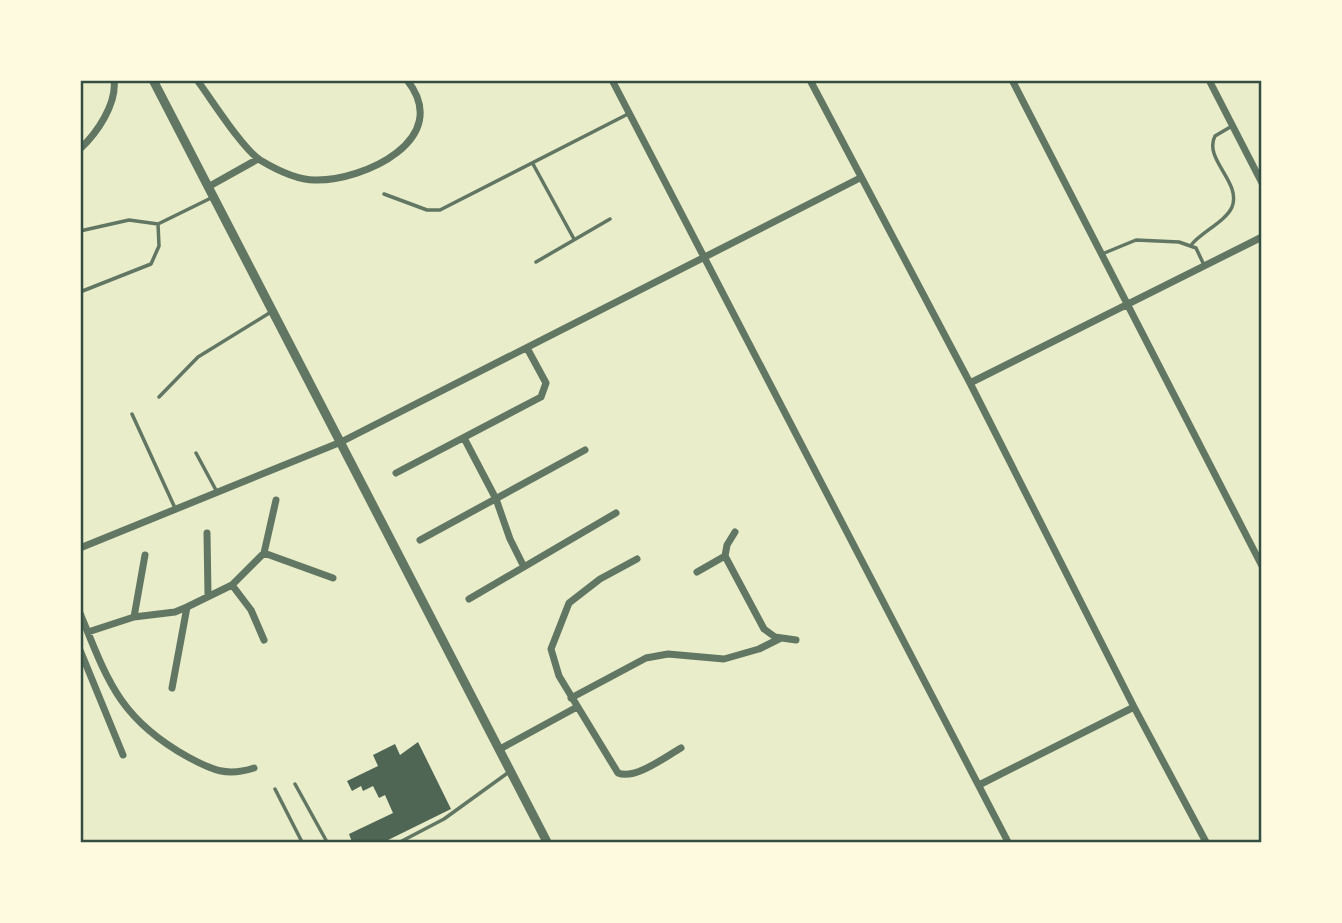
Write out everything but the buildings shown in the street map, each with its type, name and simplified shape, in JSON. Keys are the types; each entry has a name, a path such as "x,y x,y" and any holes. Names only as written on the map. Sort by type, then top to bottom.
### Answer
{"street":[{"path":"80,149 102,120 112,98 114,80"},
{"path":"153,80 547,842"},
{"path":"197,80 258,159 313,180 357,172 393,156 411,141 420,113 418,97 407,80"},
{"path":"612,80 1008,842"},
{"path":"810,80 970,383 1134,707 1206,842"},
{"path":"1012,80 1262,566"},
{"path":"1209,80 1262,183"},
{"path":"211,192 258,159"},
{"path":"80,548 341,442 860,178"},
{"path":"970,383 1262,237"},
{"path":"396,473 544,394 546,383 527,348"},
{"path":"464,438 496,499 510,539 523,565"},
{"path":"420,540 585,450"},
{"path":"88,632 134,617 175,612 232,585 264,553 276,500"},
{"path":"469,599 616,513"},
{"path":"207,533 208,595"},
{"path":"735,533 727,545 725,556 765,629 779,639"},
{"path":"264,553 333,578"},
{"path":"134,617 145,555"},
{"path":"697,572 725,556"},
{"path":"637,559 577,595 561,620 551,649 552,661 613,769 622,775 635,772 681,748"},
{"path":"232,585 251,610 264,640"},
{"path":"172,688 187,607"},
{"path":"80,613 116,694 146,730 218,772 237,774 254,768"},
{"path":"571,698 646,658 668,654 724,659 759,649 779,639 796,640"},
{"path":"80,650 123,755"},
{"path":"80,676 90,674"},
{"path":"500,749 577,707"},
{"path":"979,785 1134,707"}],"lane":[{"path":"384,194 427,210 440,210 629,114"},
{"path":"1102,254 1136,240 1192,244 1231,209 1234,194 1213,148 1213,140 1232,126"},
{"path":"533,164 574,239"},
{"path":"80,230 129,220 158,224 211,192"},
{"path":"536,262 610,219"},
{"path":"80,292 151,264 159,247 158,224"},
{"path":"1192,244 1205,265"},
{"path":"159,397 198,357 273,311"},
{"path":"132,414 176,508"},
{"path":"196,453 217,492"},
{"path":"400,842 444,819 510,771"},
{"path":"295,784 327,842"},
{"path":"275,789 302,842"}]}
